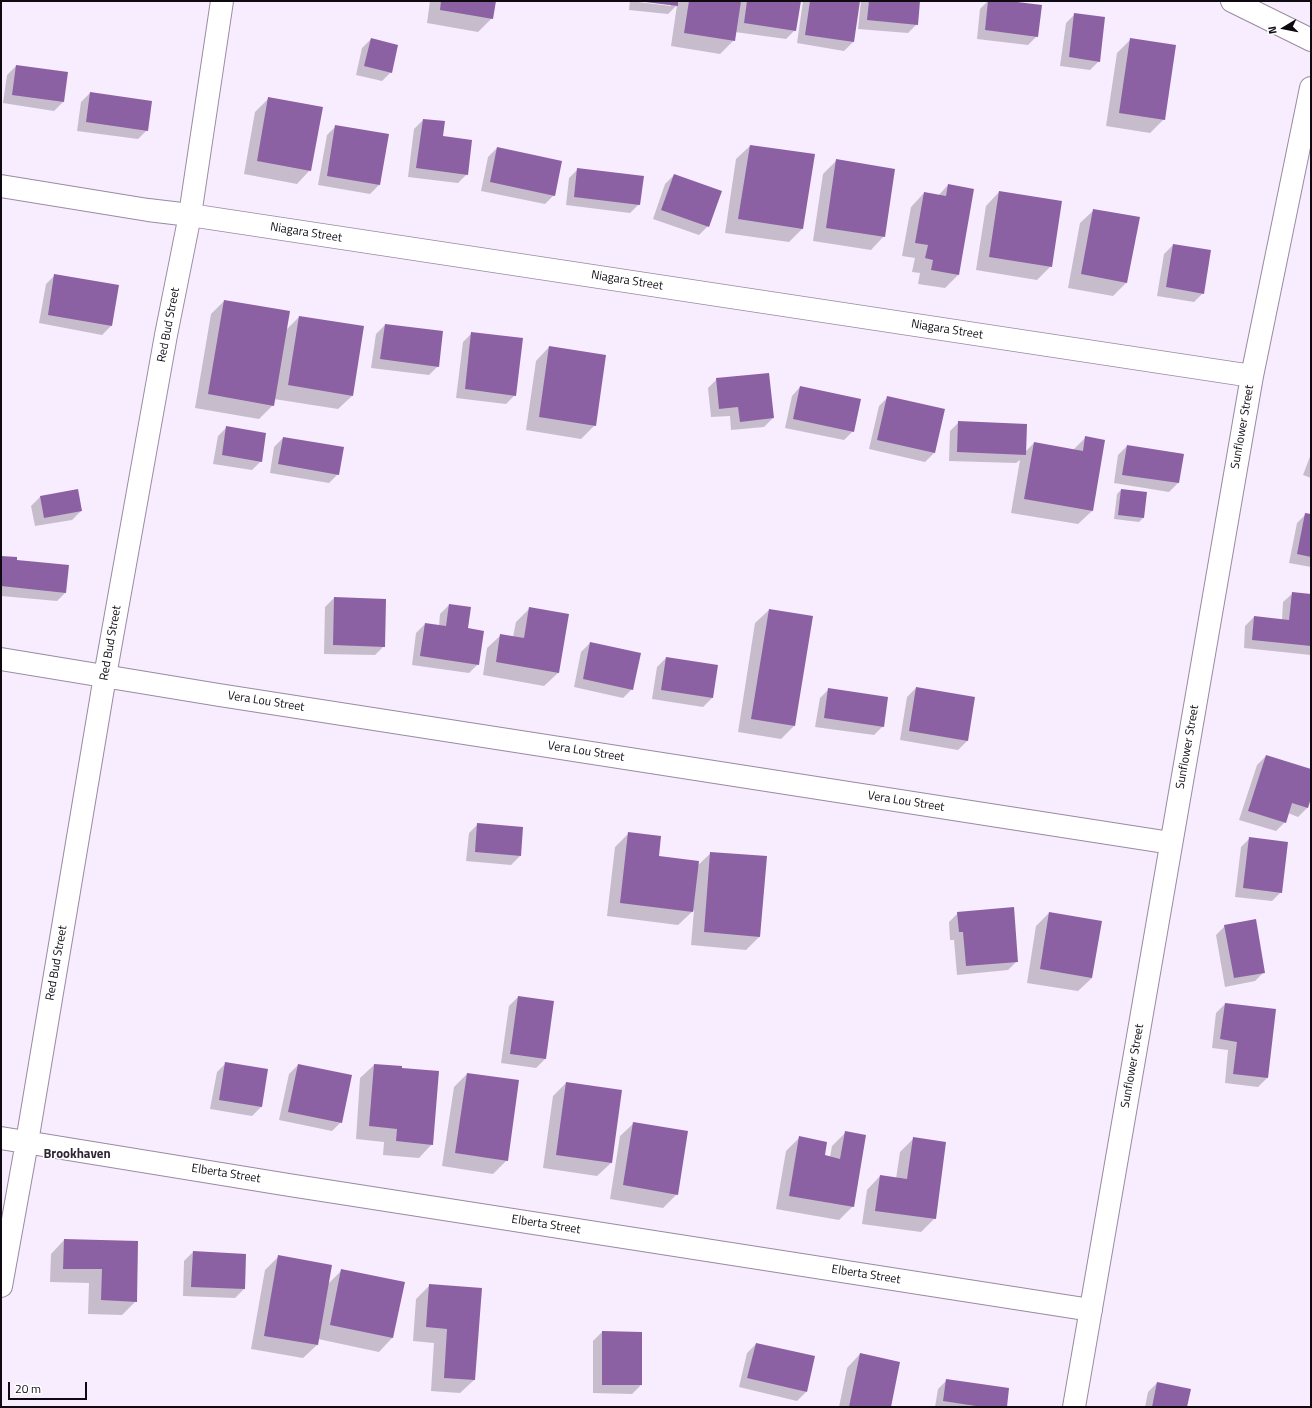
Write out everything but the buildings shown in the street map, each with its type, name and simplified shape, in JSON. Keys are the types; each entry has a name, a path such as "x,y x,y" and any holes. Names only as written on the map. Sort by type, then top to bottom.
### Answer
{"street":[{"name":"Red Bud Street","path":"1,1286 27,1142 105,676 166,335 190,215 222,1"},
{"path":"1232,1 1311,40"},
{"name":"Sunflower Street","path":"1074,1407 1252,376 1311,88"},
{"name":"Niagara Street","path":"1,186 148,210 190,215 1252,376"},
{"name":"Vera Lou Street","path":"1,659 1171,843"},
{"name":"Elberta Street","path":"1,1138 297,1186 1091,1310"}],"district":[{"name":"Brookhaven","path":"77,1155"}]}
